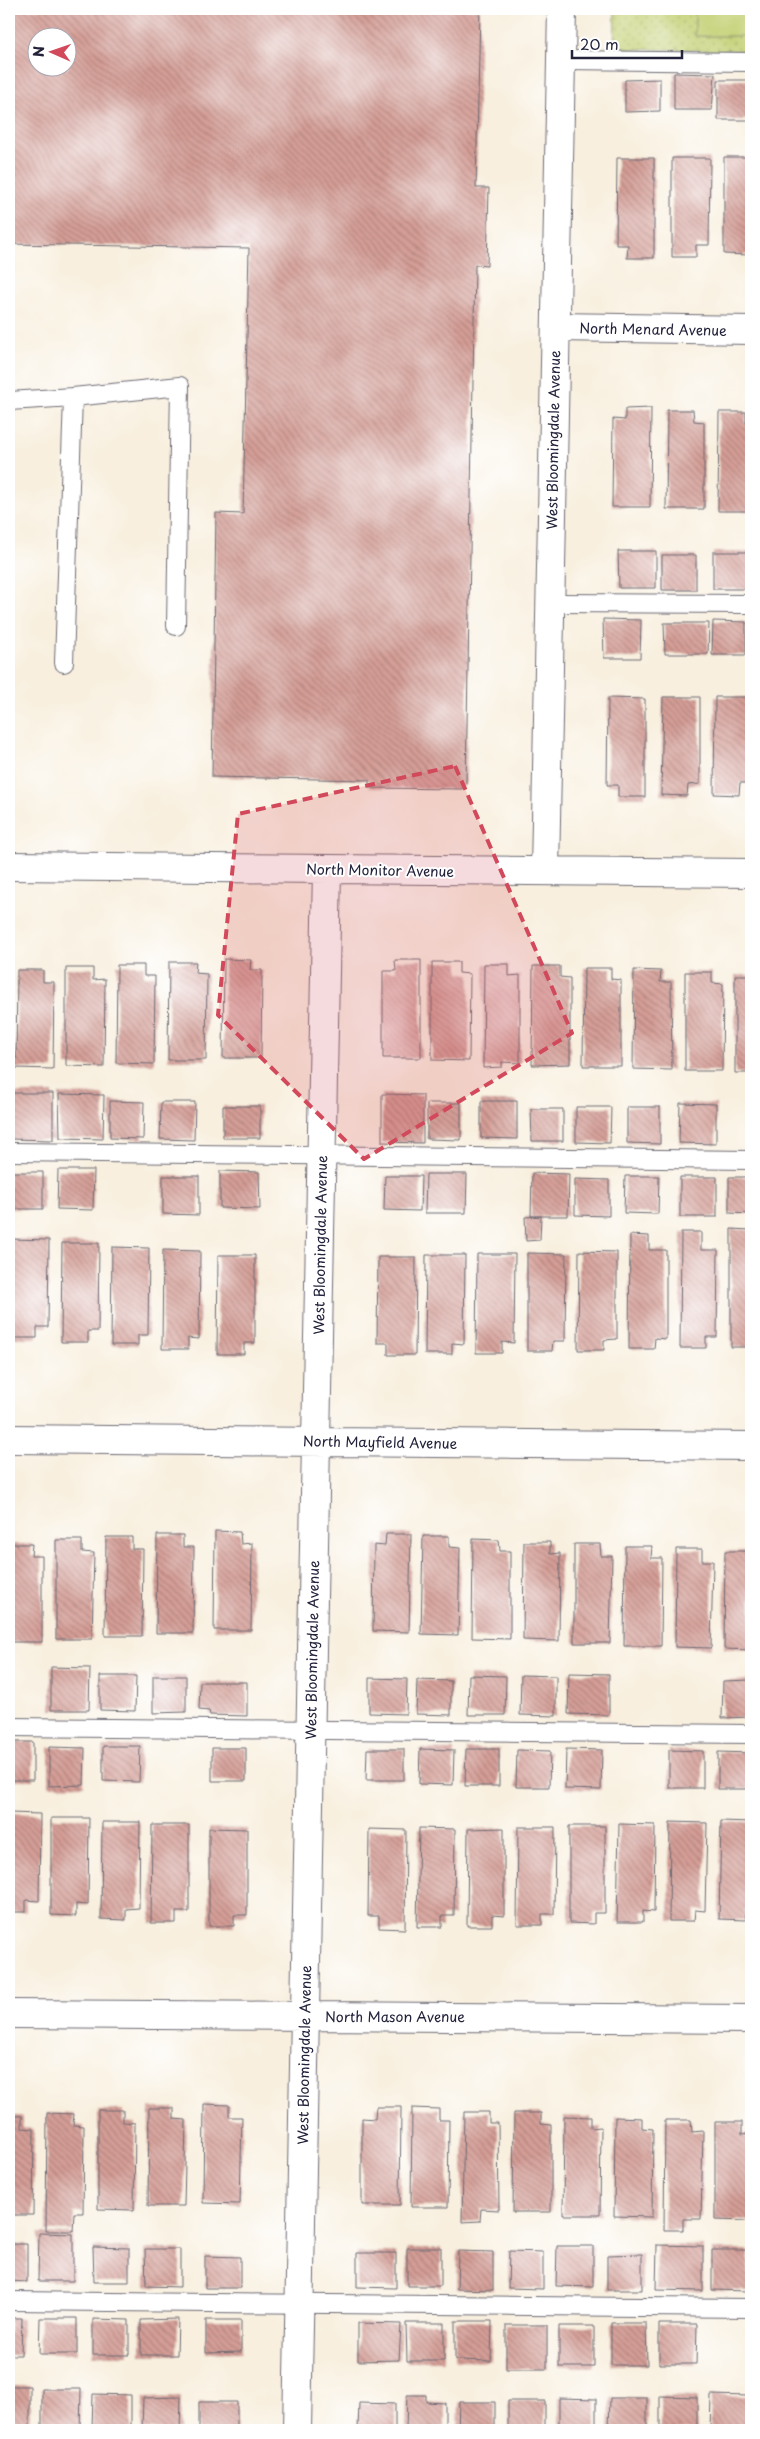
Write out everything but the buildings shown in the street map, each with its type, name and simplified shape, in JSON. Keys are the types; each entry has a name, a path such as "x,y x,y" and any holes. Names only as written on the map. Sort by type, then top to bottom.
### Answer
{"street":[{"name":"West Bloomingdale Avenue","path":"545,871 562,9"},
{"name":"North Menard Avenue","path":"556,327 751,330"},
{"name":"North Monitor Avenue","path":"9,866 751,874"},
{"name":"West Bloomingdale Avenue","path":"297,2430 327,869"},
{"name":"North Mayfield Avenue","path":"9,1439 751,1446"},
{"name":"North Mason Avenue","path":"9,2014 751,2019"}],"lane":[{"path":"561,60 751,62"},
{"path":"9,401 73,397 180,386 176,626"},
{"path":"64,663 73,397"},
{"path":"550,603 751,604"},
{"path":"9,1152 751,1160"},
{"path":"9,1727 751,1734"},
{"path":"9,2301 751,2308"}],"highlighted area":[{"path":"455,766 572,1033 364,1159 218,1015 238,814"}],"green space":[{"path":"615,9 751,9 751,51 614,49"},
{"path":"695,9 751,9 751,36 695,36"}]}
